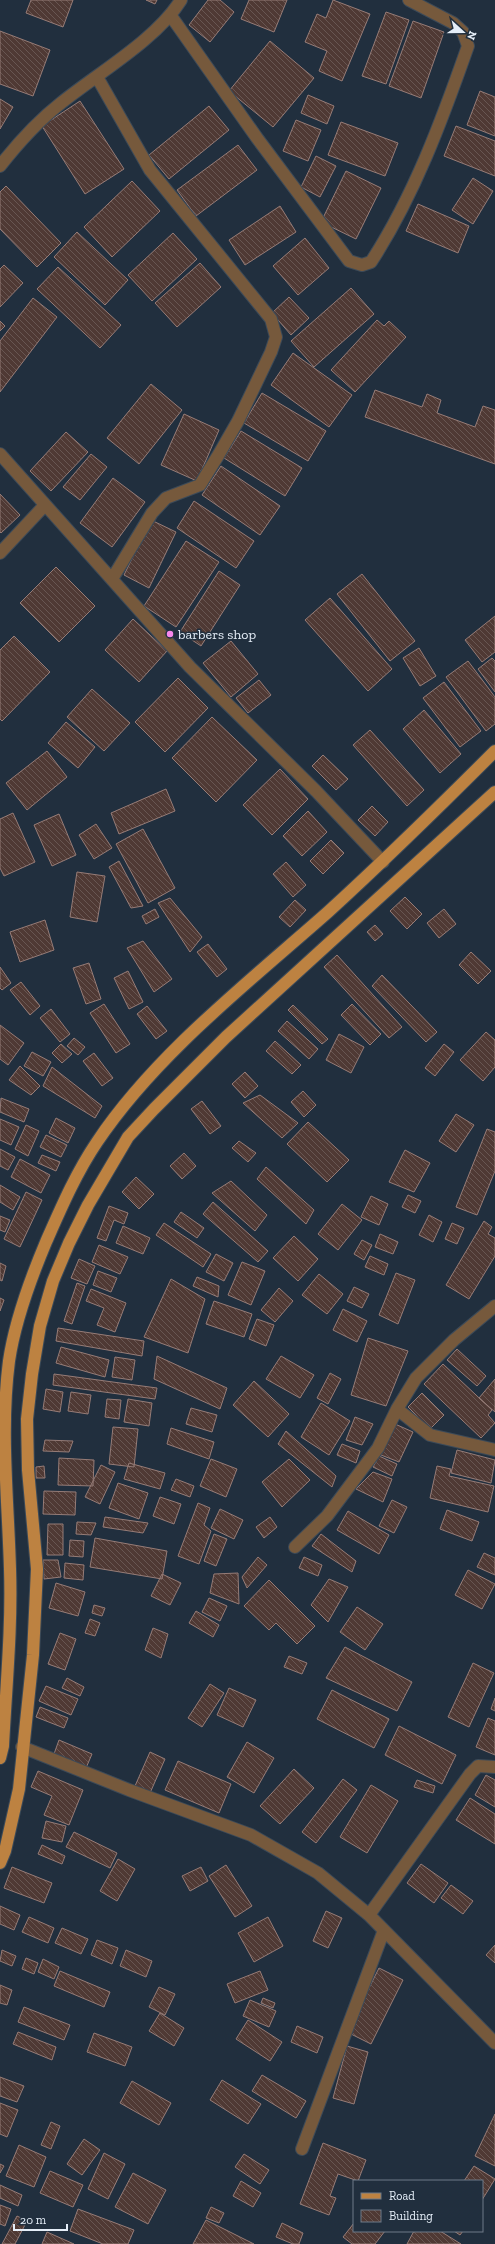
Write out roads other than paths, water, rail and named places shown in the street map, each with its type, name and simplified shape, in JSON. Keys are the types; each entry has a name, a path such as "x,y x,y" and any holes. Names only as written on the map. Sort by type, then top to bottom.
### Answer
{"main road":[{"path":"1,1750 8,1653 10,1571 4,1455 6,1394 10,1359 20,1312 36,1266 74,1180 98,1141 122,1108 188,1037 383,862 495,751"},
{"path":"0,1863 5,1851 19,1789 22,1747 33,1655 38,1569 28,1470 27,1419 40,1326 53,1281 72,1236 88,1205 128,1137 154,1109 232,1031 495,792"}],"street":[{"path":"0,166 21,139 61,103 97,77 171,16 181,0"},
{"path":"171,16 258,138 349,261 362,265 371,262 401,212 451,97 468,46 463,32 453,23 409,0"},
{"path":"97,77 150,170 271,319 276,337 238,421 200,485 166,498 152,513 112,579"},
{"path":"0,454 190,667 316,791 383,862"},
{"path":"0,553 45,505"},
{"path":"295,1547 326,1516 378,1448 397,1409 416,1378 454,1340 495,1306"},
{"path":"397,1409 430,1435 495,1450"},
{"path":"22,1747 129,1790 251,1835 318,1873 369,1915 495,2043"},
{"path":"369,1915 470,1774 478,1766 495,1767"},
{"path":"302,2150 384,1930"}],"place":[{"name":"barbers shop","path":"170,634"}]}
